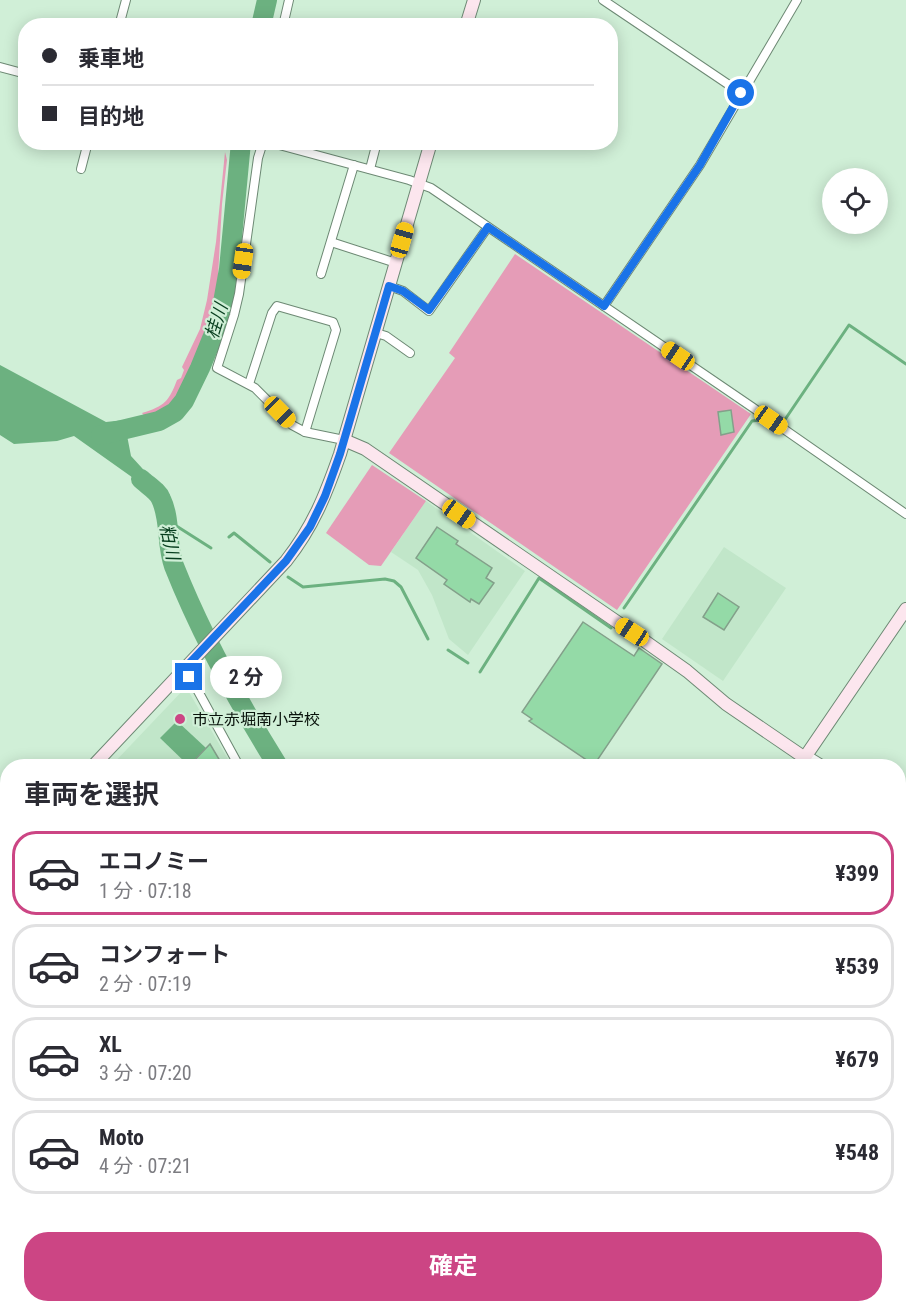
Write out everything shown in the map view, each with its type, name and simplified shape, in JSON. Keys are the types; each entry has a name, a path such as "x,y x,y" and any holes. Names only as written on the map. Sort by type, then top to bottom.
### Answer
{"street":[{"path":"121,18 126,0"},
{"path":"285,18 289,0"},
{"path":"468,18 474,0"},
{"path":"603,0 741,93"},
{"path":"604,306 700,165 797,0"},
{"path":"0,67 18,72"},
{"path":"81,169 86,150"},
{"path":"260,150 239,294 217,368 249,384 292,425 306,432 344,440 365,449 687,671 726,704 803,759"},
{"path":"312,150 431,188 906,514"},
{"path":"369,169 375,150"},
{"path":"100,759 286,561 310,527 325,496 344,440 429,150"},
{"path":"321,274 354,165"},
{"path":"389,286 403,291 429,310 488,227"},
{"path":"331,242 396,262"},
{"path":"249,384 272,313 277,306 333,322 336,330 306,432"},
{"path":"376,333 386,336 410,353"},
{"path":"805,759 906,609"},
{"path":"187,666 235,759"}],"shaded area":[{"path":"225,152 227,160 218,277 212,318 187,385 171,410 160,417 146,418 142,413 165,402 177,380 181,378 184,370 182,367 200,329 216,242"},
{"path":"515,254 751,414 617,610 389,453 455,358 449,353"},
{"path":"0,365 106,422 124,420 131,456 152,479 160,497 74,436 57,441 14,444 0,435"},
{"path":"372,465 426,501 381,566 369,565 326,533"},
{"path":"426,501 525,571 468,655 449,639 432,595 418,570 391,552"},
{"path":"724,547 786,588 723,681 662,639"},
{"name":"市立赤堀南小学校","path":"186,687 228,759 118,759"},
{"path":"177,721 206,748 196,759 182,759 160,738"}],"building":[{"path":"731,410 734,432 721,435 718,412"},
{"path":"437,527 458,541 456,544 492,568 486,578 494,583 479,604 471,599 470,602 444,584 447,580 416,558"},
{"path":"718,593 739,607 724,630 703,617"},
{"path":"583,622 634,656 639,648 662,664 598,759 585,759 529,721 532,719 522,712"},
{"path":"210,744 219,759 196,759"}],"waterway":[{"name":"桂川","path":"263,18 267,0"},
{"name":"桂川","path":"101,435 159,421 175,412 184,401 220,319 229,269 240,150"},
{"path":"784,421 849,325 906,364"},
{"path":"624,608 752,421 760,420"},
{"name":"粕川","path":"141,479 160,496 166,515 174,566 196,617 236,694 274,759"},
{"path":"167,520 211,548"},
{"path":"229,537 234,533 270,562"},
{"path":"288,577 303,587 385,579 394,581 401,587 428,639"},
{"path":"480,672 539,578 611,628"},
{"path":"448,650 468,663"}],"place":[{"name":"市立赤堀南小学校","path":"180,719"}],"route":[{"path":"189,677 183,670 286,561 310,527 325,496 340,454 389,286 403,291 429,310 488,227 604,306 700,165 741,93"}]}
